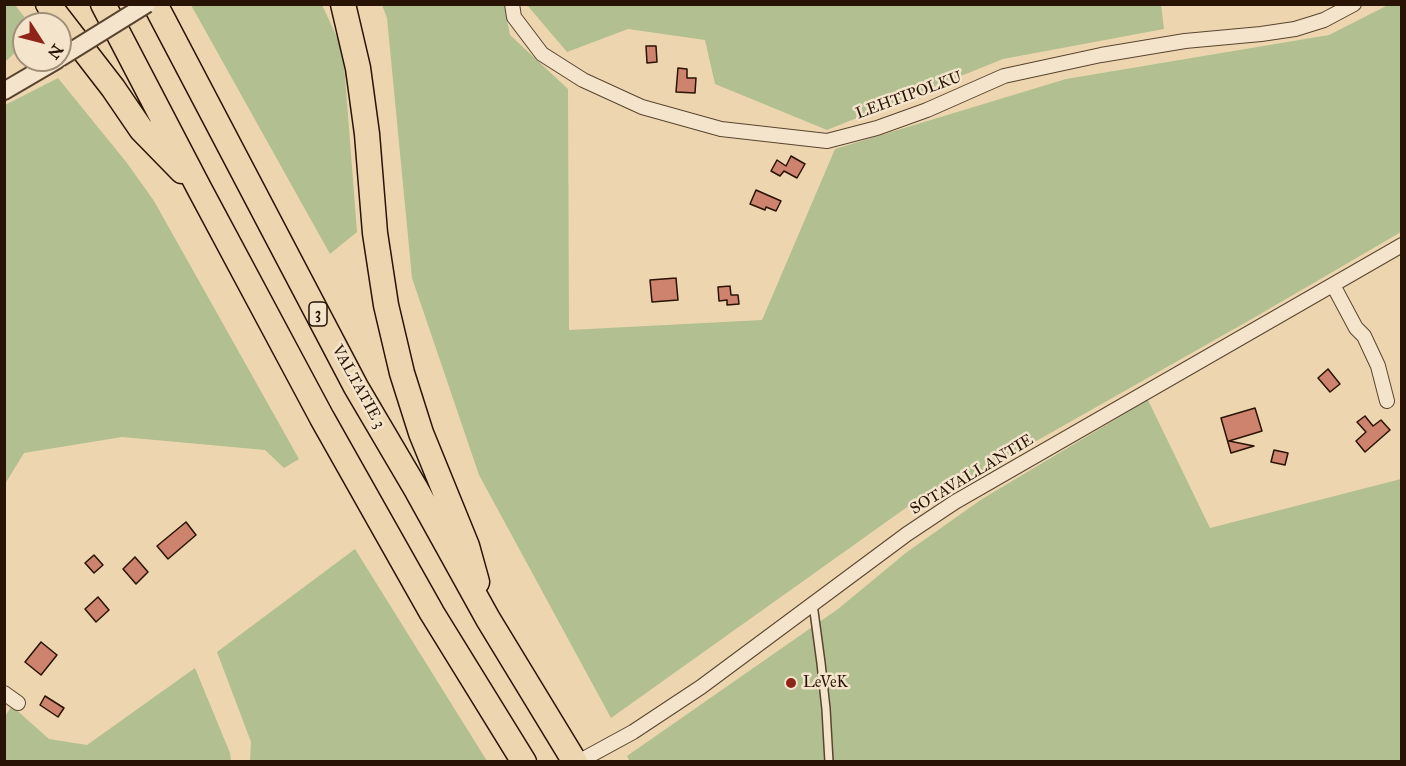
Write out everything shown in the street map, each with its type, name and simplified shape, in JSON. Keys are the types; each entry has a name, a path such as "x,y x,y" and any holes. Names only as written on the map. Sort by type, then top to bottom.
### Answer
{"highway":[{"path":"48,4 113,88 141,129 199,188"},
{"path":"103,4 316,407 432,613 524,762"},
{"name":"VALTATIE 3","path":"155,4 356,387 488,619 577,762"},
{"path":"343,4 358,68 367,134 375,233 386,305 402,373 421,433 467,546 488,619"}],"street":[{"path":"72,51 147,4"},
{"name":"LEHTIPOLKU","path":"512,4 514,17 542,54 583,80 642,107 722,129 827,141 877,128 927,110 1004,76 1101,55 1174,43 1295,29 1324,20 1354,4"},
{"path":"4,91 37,72"},
{"name":"SOTAVALLANTIE","path":"577,762 633,732 701,687 907,534 956,502 1401,245"},
{"path":"1333,285 1356,328 1364,336 1378,366 1387,401"},
{"path":"4,693 18,703"}],"lane":[{"path":"813,604 826,709 829,762"}],"green space":[{"path":"5,4 15,5 21,12 12,12 12,55 5,62"},
{"path":"1161,4 1164,29 1003,59 827,130 715,84 705,40 628,29 567,52 527,5"},
{"path":"191,5 322,5 343,50 357,232 330,254"},
{"path":"382,5 504,5 510,35 568,89 569,330 762,320 835,149 1066,79 1329,35 1388,5 1401,5 1401,232 994,465 910,505 611,718 479,475 412,278 387,18"},
{"path":"58,78 127,163 154,201 299,459 284,468 265,450 122,437 24,453 5,484 5,105"},
{"path":"1148,400 1210,528 1401,479 1401,761 630,762 627,756 838,609 907,552 982,499"},
{"path":"355,549 487,761 250,761 251,742 217,652"},
{"path":"195,668 230,753 231,761 5,762 5,716 12,706 49,739 87,745"}],"building":[{"path":"646,46 656,46 657,62 647,63"},
{"path":"678,68 687,69 687,78 696,78 695,93 676,92"},
{"path":"791,156 805,164 797,178 784,171 780,176 771,171 777,160 786,166"},
{"path":"756,190 781,201 776,211 766,207 765,210 750,204"},
{"path":"676,278 678,300 652,302 650,280"},
{"path":"730,286 731,295 738,295 739,304 727,305 727,300 719,301 718,287"},
{"path":"1328,369 1340,384 1330,392 1318,378"},
{"path":"1255,408 1262,431 1229,441 1254,446 1231,453 1221,418"},
{"path":"1365,416 1373,426 1381,420 1390,430 1365,452 1356,441 1366,432 1357,422"},
{"path":"1274,450 1288,453 1285,465 1271,462"},
{"path":"186,522 196,535 168,559 157,546"},
{"path":"94,555 103,565 94,573 85,563"},
{"path":"135,557 148,572 136,584 123,569"},
{"path":"98,597 109,610 96,622 85,609"},
{"path":"41,642 57,655 41,675 25,662"},
{"path":"45,696 64,708 58,717 40,705"}],"place":[{"name":"LeVeK","path":"791,683"}]}
